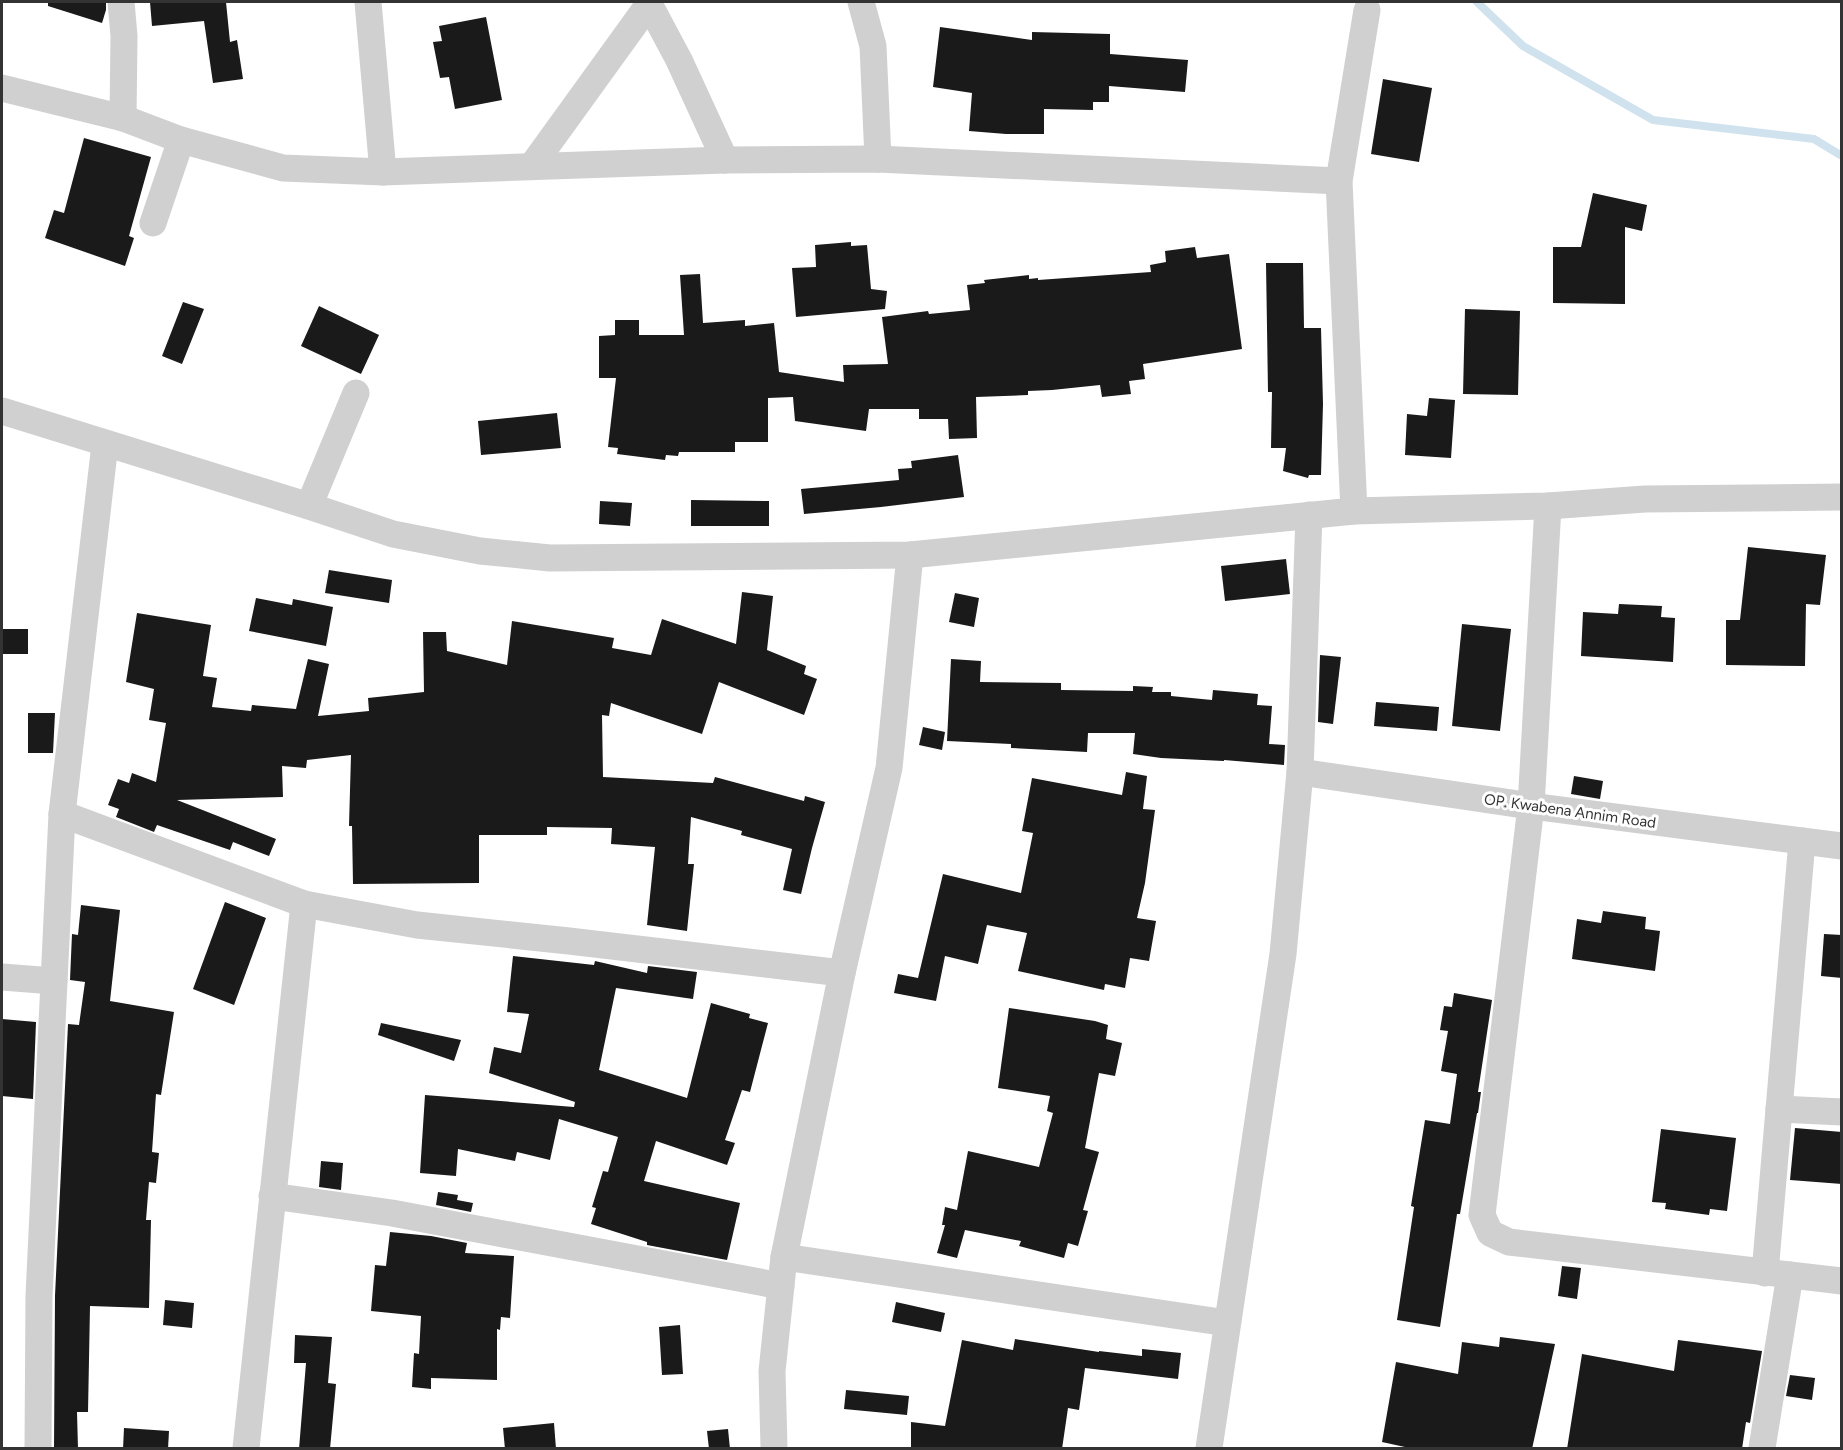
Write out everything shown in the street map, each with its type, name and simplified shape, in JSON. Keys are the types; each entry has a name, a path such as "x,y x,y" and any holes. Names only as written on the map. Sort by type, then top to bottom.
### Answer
{"street":[{"path":"121,2 124,36 123,118"},
{"path":"368,2 383,172"},
{"path":"532,166 649,2 679,60 725,160"},
{"path":"861,2 873,46 878,159"},
{"path":"1354,511 1339,181 1367,10"},
{"path":"2,88 123,118 182,140 283,168 383,172 725,160 878,159 1339,181"},
{"path":"153,223 182,140"},
{"path":"309,506 356,393"},
{"path":"2,411 393,534 480,551 550,558 910,555 1354,511 1548,506 1645,500 1842,497"},
{"path":"38,1449 39,1296 62,814 105,444"},
{"path":"1548,506 1531,806 1482,1215 1490,1233 1509,1242 1842,1281"},
{"path":"1209,1449 1284,954 1300,772 1310,515"},
{"path":"774,1449 772,1371 784,1257 842,973 889,768 910,555"},
{"name":"OP. Kwabena Annim Road","path":"1300,772 1531,806 1842,846"},
{"path":"62,814 304,904 417,925 569,940 842,973"},
{"path":"1762,1449 1778,1274 1779,1109 1802,841"},
{"path":"246,1449 304,904"},
{"path":"2,977 54,981"},
{"path":"1779,1109 1842,1112"},
{"path":"272,1196 403,1215 781,1286"},
{"path":"784,1257 1227,1323"}],"building":[{"path":"48,2 106,2 106,10 102,23 48,6"},
{"path":"150,2 226,2 230,42 237,40 243,79 213,83 204,21 152,26"},
{"path":"486,17 502,100 455,109 449,77 440,78 433,42 442,41 439,26"},
{"path":"940,27 1032,40 1032,32 1110,34 1110,54 1188,60 1185,92 1109,86 1109,102 1093,102 1093,110 1044,109 1044,134 969,131 972,93 933,87"},
{"path":"1383,79 1432,88 1419,162 1371,154"},
{"path":"84,138 151,157 129,236 134,238 125,266 45,238 54,210 64,213"},
{"path":"1593,193 1647,205 1642,231 1625,227 1625,304 1553,303 1553,247 1581,247"},
{"path":"851,242 851,246 867,245 871,289 887,291 885,309 796,317 792,268 816,267 815,245"},
{"path":"1195,247 1197,258 1229,254 1242,349 1143,364 1145,379 1129,381 1131,394 1102,397 1100,385 1028,391 1028,395 976,397 977,438 949,439 948,419 919,419 919,409 869,409 866,431 795,421 793,397 768,398 768,442 735,442 735,452 679,452 678,456 666,455 665,460 617,454 618,448 608,447 616,378 599,378 599,336 615,335 615,320 639,320 639,335 684,335 680,275 700,274 703,323 745,320 745,326 774,323 779,372 844,382 843,365 888,364 882,317 928,311 929,314 970,310 967,285 985,283 984,280 1029,275 1029,279 1038,278 1038,280 1151,272 1150,265 1166,262 1165,251"},
{"path":"1266,263 1303,263 1304,328 1321,328 1323,404 1321,475 1309,475 1308,478 1283,471 1286,448 1271,448 1272,392 1268,392"},
{"path":"183,302 204,309 182,364 162,356"},
{"path":"319,306 379,335 361,374 301,346"},
{"path":"1465,309 1520,311 1518,395 1463,394"},
{"path":"1429,398 1455,400 1451,458 1405,455 1407,414 1427,416"},
{"path":"557,413 561,448 481,455 478,421"},
{"path":"958,455 964,497 804,514 801,489 899,480 898,469 912,468 911,461"},
{"path":"691,500 769,501 769,526 691,526"},
{"path":"600,501 632,503 630,526 599,524"},
{"path":"1748,547 1826,555 1820,605 1806,604 1805,666 1726,665 1726,620 1740,620"},
{"path":"1286,559 1290,594 1225,601 1221,566"},
{"path":"329,570 392,580 389,603 325,593"},
{"path":"742,592 773,596 767,650 806,666 804,674 817,679 804,715 719,682 702,734 611,703 609,716 602,715 603,777 713,783 715,777 804,801 805,796 825,802 801,894 783,890 792,849 741,835 742,831 691,817 688,864 694,864 687,931 647,925 655,847 611,844 612,828 547,827 547,835 479,835 479,883 353,884 352,826 349,826 351,755 307,760 306,768 282,766 283,797 177,800 276,839 269,856 233,842 230,850 157,825 154,832 116,817 119,809 108,805 118,779 129,783 132,773 156,782 166,723 149,720 154,689 126,682 137,613 211,625 203,676 217,678 212,707 251,711 252,705 296,709 308,659 329,664 318,716 369,711 368,698 424,692 423,632 446,632 447,651 507,665 512,621 614,638 612,648 651,655 662,619 736,644"},
{"path":"955,593 979,598 974,627 949,622"},
{"path":"256,598 292,605 293,599 333,607 326,646 249,631"},
{"path":"1619,604 1662,606 1661,617 1675,618 1673,662 1581,656 1583,612 1618,614"},
{"path":"1462,624 1511,629 1500,731 1452,726"},
{"path":"2,629 28,629 28,654 2,654"},
{"path":"1320,655 1341,657 1333,724 1318,722"},
{"path":"951,659 981,661 980,682 1061,683 1061,690 1133,691 1133,686 1153,687 1152,692 1171,692 1171,696 1212,700 1213,690 1258,694 1257,705 1272,706 1269,744 1285,745 1284,765 1161,758 1133,754 1135,733 1088,733 1087,752 1011,748 1011,744 947,741"},
{"path":"1376,702 1439,707 1437,731 1374,726"},
{"path":"28,713 55,713 53,753 28,753"},
{"path":"923,727 945,732 942,750 919,745"},
{"path":"1126,772 1147,776 1143,809 1155,810 1145,883 1137,918 1156,921 1149,961 1130,958 1125,988 1105,984 1104,990 1018,971 1027,933 987,925 978,964 945,956 936,1001 894,993 898,974 918,978 943,874 1021,893 1033,833 1022,831 1032,778 1122,795"},
{"path":"1574,776 1603,781 1600,799 1571,794"},
{"path":"225,902 266,918 234,1005 193,989"},
{"path":"81,905 120,910 110,1001 174,1012 161,1095 156,1094 152,1152 159,1153 156,1183 149,1182 146,1220 151,1220 149,1308 90,1306 88,1412 77,1412 78,1449 54,1449 55,1296 68,1024 79,1025 85,982 70,980 72,934 78,935"},
{"path":"1603,911 1646,917 1645,929 1660,931 1655,971 1572,959 1577,919 1601,923"},
{"path":"1824,934 1842,935 1842,978 1821,976"},
{"path":"513,956 594,965 595,961 647,973 648,966 697,972 693,999 616,988 599,1070 687,1098 711,1003 750,1014 749,1018 768,1023 750,1092 742,1090 725,1140 735,1143 727,1165 656,1141 644,1181 740,1203 727,1260 647,1245 647,1242 591,1224 596,1208 592,1207 603,1171 608,1172 618,1137 559,1119 550,1160 517,1152 515,1161 458,1149 456,1176 420,1173 425,1095 574,1107 575,1102 489,1073 494,1047 521,1053 529,1014 507,1012"},
{"path":"1454,993 1492,1000 1478,1092 1481,1092 1478,1113 1460,1214 1457,1214 1440,1327 1397,1320 1414,1207 1411,1206 1425,1120 1450,1124 1457,1074 1441,1071 1448,1031 1440,1030 1444,1006 1452,1007"},
{"path":"1009,1008 1108,1025 1106,1039 1122,1043 1115,1076 1099,1073 1085,1148 1099,1152 1083,1210 1088,1211 1078,1246 1068,1243 1064,1258 1019,1246 1021,1241 965,1230 957,1258 937,1253 945,1225 942,1225 945,1207 957,1210 968,1151 1039,1167 1053,1113 1047,1111 1050,1096 998,1088"},
{"path":"2,1019 36,1022 33,1099 2,1096"},
{"path":"381,1023 461,1040 454,1061 378,1035"},
{"path":"1795,1128 1842,1132 1842,1184 1790,1180"},
{"path":"1661,1129 1736,1138 1727,1211 1710,1209 1709,1215 1665,1209 1666,1203 1652,1202"},
{"path":"321,1161 343,1163 341,1190 319,1187"},
{"path":"438,1192 458,1195 457,1200 473,1203 471,1212 436,1205"},
{"path":"390,1232 431,1236 467,1243 465,1253 514,1256 510,1318 501,1317 500,1330 497,1329 497,1380 431,1378 431,1389 412,1387 414,1353 419,1354 421,1316 371,1311 375,1265 386,1266"},
{"path":"1562,1266 1581,1268 1577,1299 1558,1296"},
{"path":"165,1300 194,1303 192,1328 163,1325"},
{"path":"896,1302 945,1313 941,1332 892,1322"},
{"path":"680,1325 683,1374 662,1375 659,1327"},
{"path":"295,1335 332,1337 328,1383 336,1384 330,1449 299,1449 306,1363 294,1363"},
{"path":"1500,1337 1555,1344 1532,1449 1414,1449 1382,1442 1396,1362 1458,1374 1462,1342 1499,1347"},
{"path":"1015,1339 1142,1356 1142,1349 1181,1353 1178,1379 1085,1368 1079,1410 1068,1408 1062,1449 911,1449 911,1422 945,1426 962,1340 1013,1350"},
{"path":"1678,1340 1762,1351 1750,1423 1746,1422 1742,1449 1567,1449 1582,1354 1674,1371"},
{"path":"1790,1375 1815,1378 1812,1400 1786,1396"},
{"path":"846,1390 909,1396 907,1415 844,1409"},
{"path":"554,1423 556,1449 505,1449 503,1428"},
{"path":"124,1428 169,1431 168,1449 123,1449"},
{"path":"728,1429 730,1449 709,1449 707,1431"}],"waterway":[{"path":"1477,2 1523,46 1653,120 1814,139 1842,156"}]}
